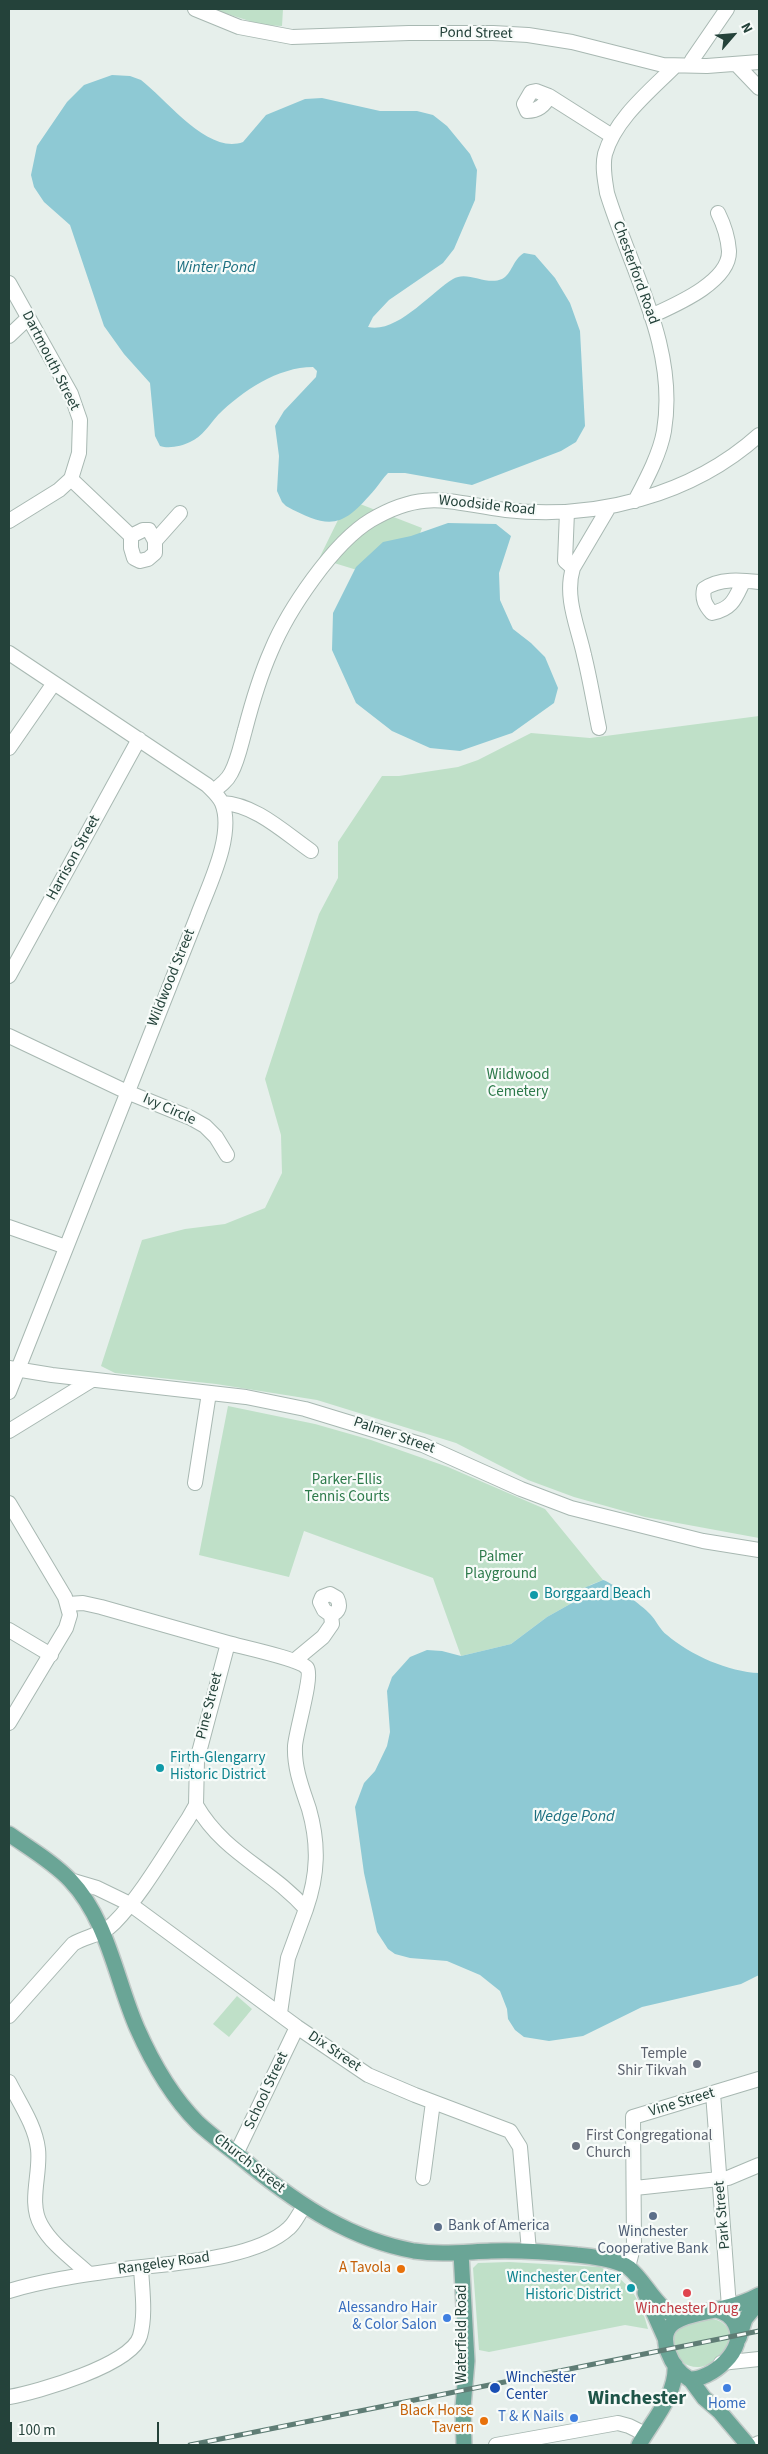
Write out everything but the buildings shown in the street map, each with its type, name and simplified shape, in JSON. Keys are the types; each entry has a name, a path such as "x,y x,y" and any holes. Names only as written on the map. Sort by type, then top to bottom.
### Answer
{"main road":[{"name":"Church Street","path":"9,1834 70,1880 88,1904 102,1932 134,2022 158,2070 193,2117 236,2154 304,2207 339,2227 375,2242 414,2251 440,2254 529,2251 593,2256 633,2272"},
{"name":"Waterfield Road","path":"461,2254 467,2361 463,2407 464,2445"},
{"path":"633,2272 670,2313 685,2317"},
{"path":"633,2272 665,2338 668,2352 675,2365 690,2379 704,2398 719,2411 748,2445"},
{"path":"665,2338 672,2324 685,2317 723,2309 759,2295"},
{"path":"667,2401 690,2379 708,2374 735,2351 745,2319 759,2302"},
{"path":"723,2309 733,2320 739,2338"},
{"path":"642,2440 667,2401 674,2381 675,2365"},
{"path":"708,2374 708,2389 719,2411"}],"street":[{"name":"Pond Street","path":"195,9 239,27 292,37 409,32 528,35 572,42 675,66 759,62"},
{"path":"692,60 727,9"},
{"path":"736,64 759,88"},
{"name":"Chesterford Road","path":"635,501 657,453 664,432 666,401 665,367 659,337 607,193 604,174 605,155 612,136 636,106 675,66"},
{"path":"549,96 612,136"},
{"path":"651,316 694,294 715,279 725,268 729,253 725,230 718,213"},
{"name":"Dartmouth Street","path":"9,283 71,394 80,420 79,453 71,479"},
{"path":"9,336 28,318"},
{"name":"Woodside Road","path":"213,791 226,781 235,765 250,712 271,651 294,605 352,534 369,521 393,508 435,499 504,510 567,512 610,507 665,491 721,464 736,456 759,435"},
{"path":"9,522 59,490 71,479 131,536 131,548 134,558 140,561 148,559 155,553 154,541 149,530 143,530 131,536"},
{"path":"599,728 584,655 574,618 569,581 573,568 610,507"},
{"path":"567,512 565,561 573,568"},
{"path":"154,541 180,513"},
{"path":"742,582 759,582"},
{"path":"9,654 185,769 213,791 222,803 233,803 247,808 312,850"},
{"path":"9,748 54,683"},
{"name":"Harrison Street","path":"9,976 138,740"},
{"name":"Wildwood Street","path":"9,1392 13,1368 66,1248 220,853 225,828 222,803"},
{"name":"Ivy Circle","path":"9,1036 127,1092 191,1118 205,1126 216,1138 227,1155"},
{"path":"9,1227 66,1248"},
{"name":"Palmer Street","path":"13,1368 92,1380 271,1401 334,1416 423,1445 521,1489 571,1508 703,1541 759,1550"},
{"path":"9,1431 92,1380"},
{"path":"195,1483 209,1393"},
{"path":"9,1503 68,1604 70,1621 9,1723"},
{"path":"68,1604 83,1603 101,1607 294,1661 308,1669 309,1680 298,1721 295,1748 296,1769 316,1841 316,1872 306,1909 286,1965 283,2003 280,2013"},
{"path":"294,1661 328,1632 332,1624 331,1615"},
{"path":"9,1630 50,1655"},
{"name":"Pine Street","path":"196,1806 197,1760 228,1643"},
{"path":"9,2016 73,1944 81,1939 102,1932 113,1924 130,1904 196,1806 231,1849 276,1879 306,1909"},
{"name":"Dix Street","path":"70,1880 97,1888 130,1904 297,2027 368,2074 433,2102 503,2128 517,2140 520,2150 529,2251"},
{"name":"School Street","path":"236,2154 297,2027"},
{"name":"Vine Street","path":"633,2272 635,2188 633,2117 759,2079"},
{"path":"9,2082 30,2121 36,2138 38,2178 35,2208 40,2224 52,2241 89,2274"},
{"name":"Park Street","path":"713,2093 720,2179 723,2309"},
{"path":"423,2178 433,2102"},
{"path":"635,2188 728,2178 759,2165"},
{"name":"Rangeley Road","path":"9,2291 89,2274 197,2262 234,2253 264,2243 288,2229 304,2207"},
{"path":"9,2398 65,2381 107,2365 126,2354 140,2338 144,2308 141,2267"},
{"path":"722,2363 759,2359"},
{"path":"496,2445 618,2423 629,2426 642,2440"},
{"path":"755,2445 759,2443"}],"green space":[{"path":"212,9 283,9 282,26 262,25"},
{"path":"360,504 422,528 414,550 357,570 334,563 312,573 339,518"},
{"name":"Wildwood Cemetery","path":"759,716 759,1538 645,1517 574,1497 528,1480 456,1443 317,1400 216,1384 115,1373 101,1366 142,1240 185,1229 225,1224 265,1208 282,1173 281,1135 265,1079 319,914 338,878 338,842 382,776 399,776 458,767 478,760 531,733 590,738"},
{"name":"Palmer Playground","path":"228,1406 315,1424 371,1440 448,1467 545,1509 603,1580 590,1585 572,1603 547,1617 511,1644 461,1656 433,1578 304,1531 289,1577 199,1555"},
{"path":"237,1996 252,2009 229,2037 213,2024"},
{"path":"509,2262 600,2267 619,2278 632,2291 641,2308 648,2329 625,2325 489,2352 479,2350 473,2268 478,2263"},
{"path":"709,2319 722,2322 729,2331 732,2340 719,2357 706,2366 694,2367 684,2363 676,2355 673,2345 675,2335 686,2324"}],"water":[{"name":"Winter Pond","path":"112,75 130,76 141,80 175,112 202,133 216,141 230,144 243,142 266,115 305,99 322,98 380,111 417,111 433,115 447,126 470,154 477,170 475,200 454,249 443,263 389,300 373,317 368,327 379,327 402,318 453,279 464,276 496,281 508,274 524,253 535,255 555,278 570,303 580,331 585,426 576,442 561,451 472,485 405,473 388,473 365,501 354,511 336,521 326,522 286,506 277,491 279,456 275,426 284,411 316,377 317,371 313,367 287,371 261,382 238,397 194,440 175,447 160,446 155,436 150,383 124,354 104,326 70,225 44,202 34,187 31,175 37,146 67,102 84,85"},
{"path":"448,523 496,524 511,536 499,573 500,600 513,629 545,657 558,688 554,703 512,733 460,751 430,748 392,731 356,703 332,650 333,613 356,567 383,542 411,536"},
{"name":"Wedge Pond","path":"603,1580 619,1589 641,1606 652,1616 665,1633 698,1656 723,1666 759,1673 759,1975 741,1984 642,2007 583,2036 549,2041 524,2037 515,2030 508,2019 507,2009 500,1991 480,1975 447,1961 410,1958 395,1954 388,1949 377,1932 364,1873 355,1807 364,1783 375,1771 387,1746 390,1732 387,1691 392,1677 410,1657 427,1650 442,1651 461,1656 511,1644 547,1617 572,1603 584,1588"}],"railway":[{"path":"190,2445 759,2331"}],"place":[{"name":"Borggaard Beach","path":"534,1595"},
{"name":"Firth-Glengarry Historic District","path":"160,1768"},
{"name":"Temple Shir Tikvah","path":"697,2064"},
{"name":"First Congregational Church","path":"576,2146"},
{"name":"Winchester Cooperative Bank","path":"653,2216"},
{"name":"Bank of America","path":"438,2227"},
{"name":"A Tavola","path":"401,2269"},
{"name":"Winchester Center Historic District","path":"631,2288"},
{"name":"Winchester Drug","path":"687,2293"},
{"name":"Alessandro Hair & Color Salon","path":"447,2318"},
{"name":"Winchester Center","path":"495,2388"},
{"name":"Home","path":"727,2388"},
{"name":"T & K Nails","path":"574,2418"},
{"name":"Black Horse Tavern","path":"484,2421"}],"district":[{"name":"Winchester","path":"637,2400"}],"park label":[{"name":"Parker-Ellis Tennis Courts","path":"347,1490"}]}
